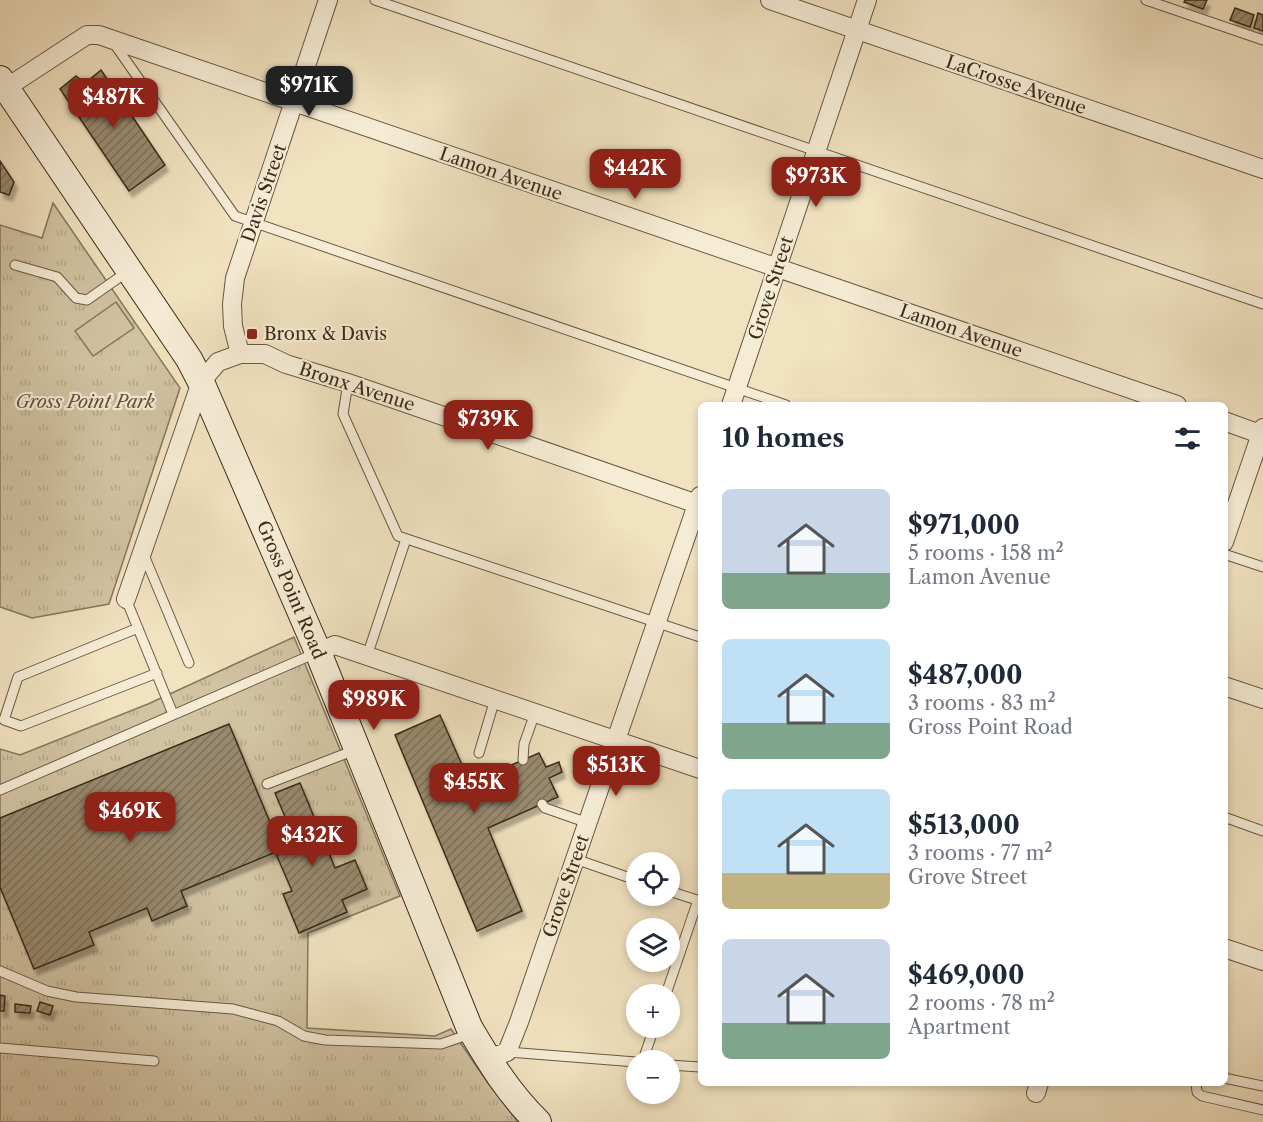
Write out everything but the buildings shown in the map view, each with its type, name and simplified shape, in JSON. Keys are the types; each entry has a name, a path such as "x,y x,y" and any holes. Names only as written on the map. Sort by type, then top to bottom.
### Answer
{"main road":[{"name":"Gross Point Road","path":"3,83 189,359 201,382 318,652 473,1033 497,1055 523,1108 537,1122"}],"street":[{"name":"Davis Street","path":"240,354 233,326 232,304 235,278 328,0"},
{"name":"LaCrosse Avenue","path":"770,0 1263,170"},
{"name":"Grove Street","path":"734,397 867,0"},
{"name":"Lamon Avenue","path":"3,83 87,35 99,35 1168,402"},
{"name":"Bronx Avenue","path":"240,354 265,354 286,364 698,501"},
{"path":"126,599 201,382 218,362 240,354"},
{"name":"Bronx Avenue","path":"201,382 243,366 286,364"},
{"path":"1228,422 1262,432 1228,530"},
{"name":"Grove Street","path":"497,1055 575,859 698,508"},
{"path":"318,652 335,645 698,769"},
{"path":"1228,687 1263,699"},
{"path":"1228,949 1263,962"}],"lane":[{"path":"375,0 1263,304"},
{"path":"1146,0 1263,40"},
{"path":"110,39 235,216 734,397 766,402"},
{"path":"15,265 57,277 76,298 87,300 129,271"},
{"path":"348,383 343,414 398,536 698,636"},
{"path":"367,656 406,539"},
{"path":"142,551 189,663"},
{"path":"1228,555 1263,567"},
{"path":"126,599 174,714"},
{"path":"138,628 18,677 4,720 21,726 157,673"},
{"path":"0,790 318,652"},
{"path":"479,753 495,699"},
{"path":"523,760 524,744 535,713"},
{"path":"267,784 357,749"},
{"path":"542,804 545,808 588,823"},
{"path":"1228,818 1263,831"},
{"path":"575,859 626,877"},
{"path":"680,895 698,901"},
{"path":"670,984 698,904"},
{"path":"0,971 47,991 76,997 251,1012 278,1021 304,1036 325,1040 441,1044 473,1033"},
{"path":"0,1048 154,1060"},
{"path":"497,1055 626,1061"},
{"path":"680,1066 698,1067"},
{"path":"1228,1079 1263,1086"},
{"path":"1196,1086 1197,1092 1202,1096 1263,1110"}],"green space":[{"name":"Gross Point Park","path":"53,203 180,388 109,604 32,618 0,607 0,225 42,238"},
{"path":"116,302 134,328 93,356 75,331"},
{"path":"294,637 400,896 308,933 307,1028 435,1036 451,1029 518,1122 0,1122 0,749 20,755 148,704"}],"place":[{"name":"Bronx & Davis","path":"252,334"}]}
